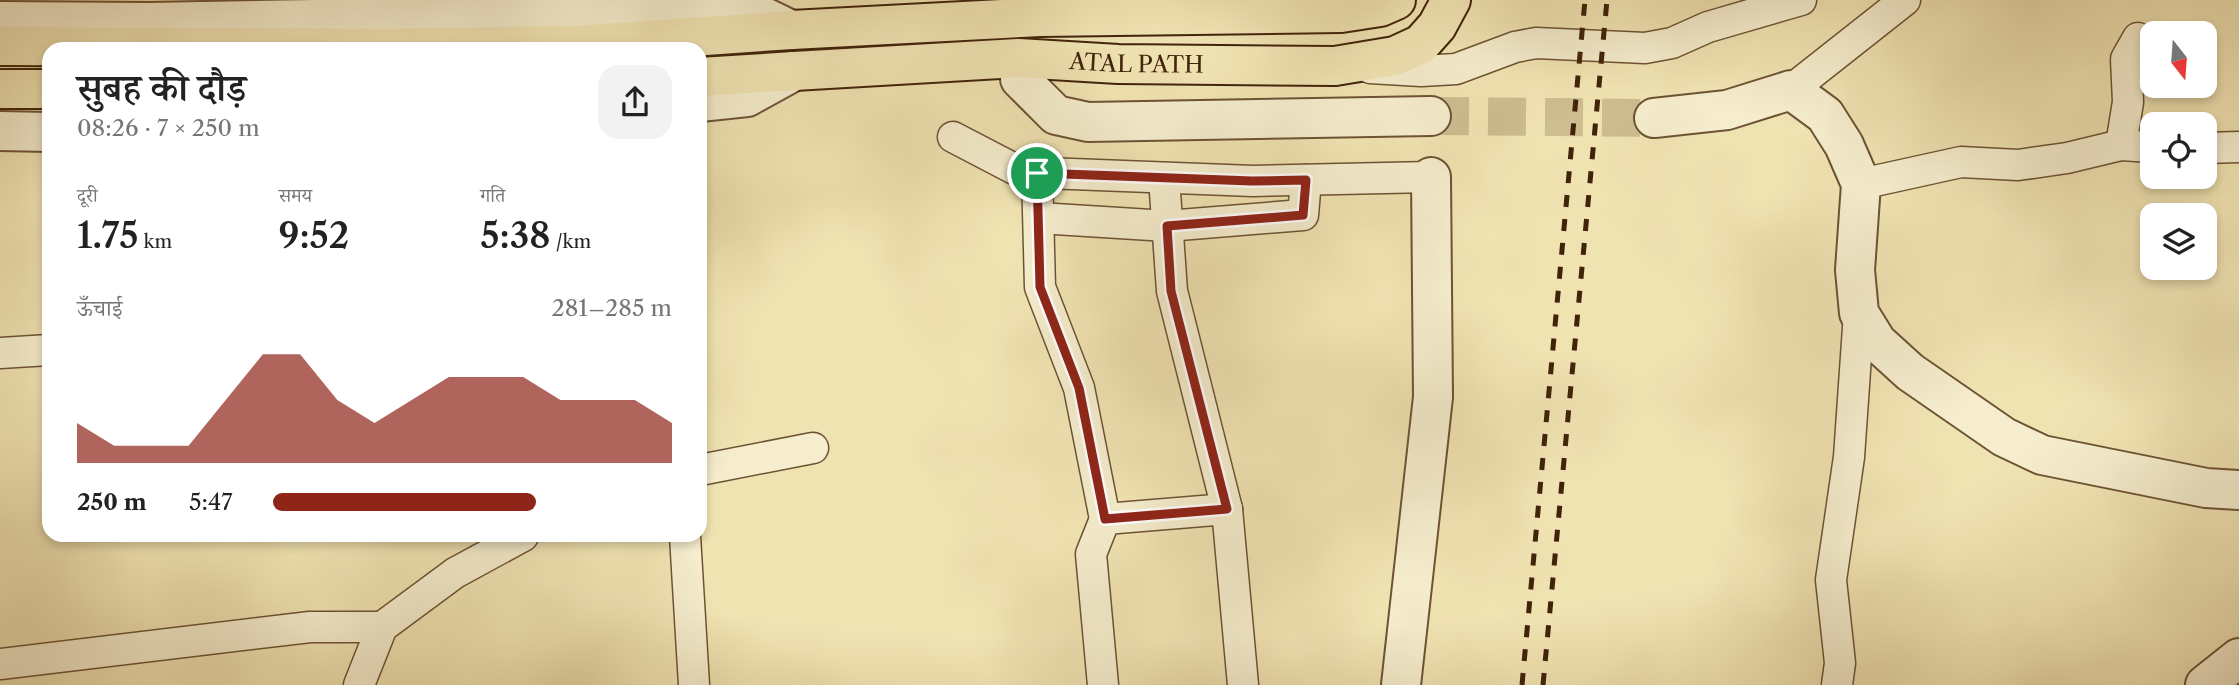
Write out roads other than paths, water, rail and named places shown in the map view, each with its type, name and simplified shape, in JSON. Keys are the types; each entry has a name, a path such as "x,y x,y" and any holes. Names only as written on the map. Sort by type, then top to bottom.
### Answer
{"main road":[{"name":"ATAL PATH","path":"622,42 1040,17 1340,13 1380,7 1396,0"},
{"name":"ATAL PATH","path":"707,85 794,71 1018,58 1118,64 1335,66 1395,56 1421,44 1437,26 1451,0"},
{"name":"ATAL PATH","path":"0,46 42,46"},
{"path":"0,89 42,89"}],"street":[{"path":"1335,66 1421,71 1456,69 1536,43 1645,48 1672,43 1708,27 1801,0"},
{"path":"1654,118 1727,110 1791,90 1905,0"},
{"path":"0,21 149,22 752,11 791,30"},
{"path":"2121,145 2128,102 2126,59 2138,38"},
{"path":"1020,79 1056,115 1087,122 1431,116"},
{"path":"1791,90 1825,116 1844,145 1861,184 1855,270 1859,313 1849,457 1831,580 1840,663 1837,685"},
{"path":"0,131 42,132"},
{"path":"953,137 1020,172 1306,180 1431,177 1433,397 1401,685"},
{"path":"1861,184 1961,162 2018,165 2067,158 2121,145 2140,146"},
{"path":"2217,148 2239,147"},
{"path":"1037,173 1040,287 1079,388 1105,519 1091,554 1103,685"},
{"path":"1164,178 1171,291 1227,509 1243,685"},
{"path":"1039,218 1167,226 1303,215 1306,180"},
{"path":"1859,313 1877,342 1931,390 2004,437 2029,449 2042,455 2149,478 2206,488 2239,490"},
{"path":"0,353 42,350"},
{"path":"707,469 813,448"},
{"path":"1105,519 1227,509"},
{"path":"359,685 382,627 455,573 512,542"},
{"path":"685,542 694,685"},
{"path":"0,664 310,626 382,627"},
{"path":"2205,685 2239,658"}],"tunnel":[{"path":"1431,116 1654,118"}],"railway":[{"path":"1522,685 1585,0"},
{"path":"1543,685 1607,0"}]}
